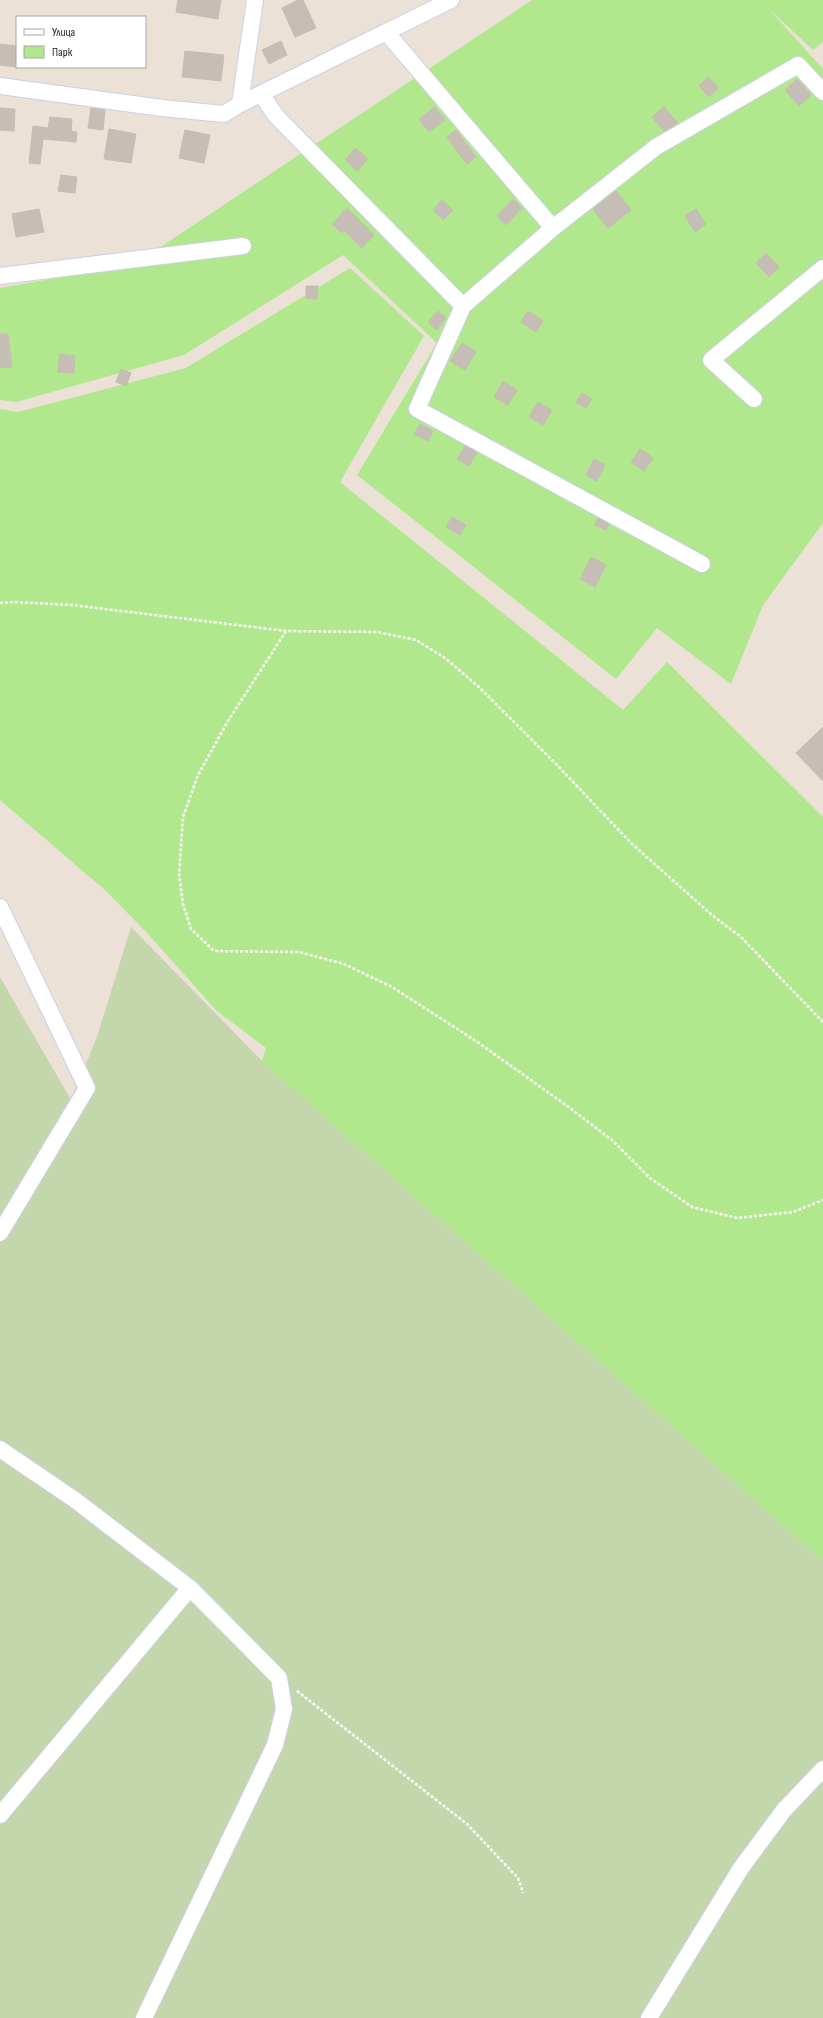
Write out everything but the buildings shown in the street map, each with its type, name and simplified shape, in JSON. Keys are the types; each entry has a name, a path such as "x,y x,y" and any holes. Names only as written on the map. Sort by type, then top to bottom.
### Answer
{"street":[{"path":"240,104 255,0"},
{"path":"0,86 162,108 224,114 240,104 451,0"},
{"path":"386,32 553,228"},
{"path":"702,564 417,409 463,306 553,228 656,147 798,65 823,92"},
{"path":"261,94 276,116 463,306"},
{"path":"0,276 242,246"},
{"path":"754,399 711,360 823,268"},
{"path":"0,907 87,1088 0,1232"},
{"path":"0,1449 75,1500 190,1588 279,1678 284,1709 275,1745 144,2018"},
{"path":"0,1815 190,1588"},
{"path":"649,2018 741,1868 784,1810 823,1769"}],"path":[{"path":"0,603 72,604 286,631 377,632 416,640 445,658 480,688 631,843 713,916 741,937 823,1022"},
{"path":"286,631 228,721 198,775 184,817 179,875 183,904 191,929 214,951 299,952 344,964 392,987 476,1042 563,1103 612,1140 650,1178 692,1207 737,1218 793,1212 823,1200"},
{"path":"279,1678 467,1824 518,1878 523,1893"}],"green space":[{"path":"532,0 823,0 823,42 813,50 768,8 823,69 823,523 763,605 731,684 657,628 616,679 357,475 437,343 343,255 184,355 16,402 0,400 0,288 135,264"},
{"path":"350,268 424,336 340,482 623,710 667,662 823,817 823,1833 262,1061 266,1048 217,1011 148,934 106,891 0,800 0,409 18,412 186,368"},
{"path":"131,927 262,1061 823,1561 823,2018 0,2018 0,977 71,1100 97,1037"}]}
